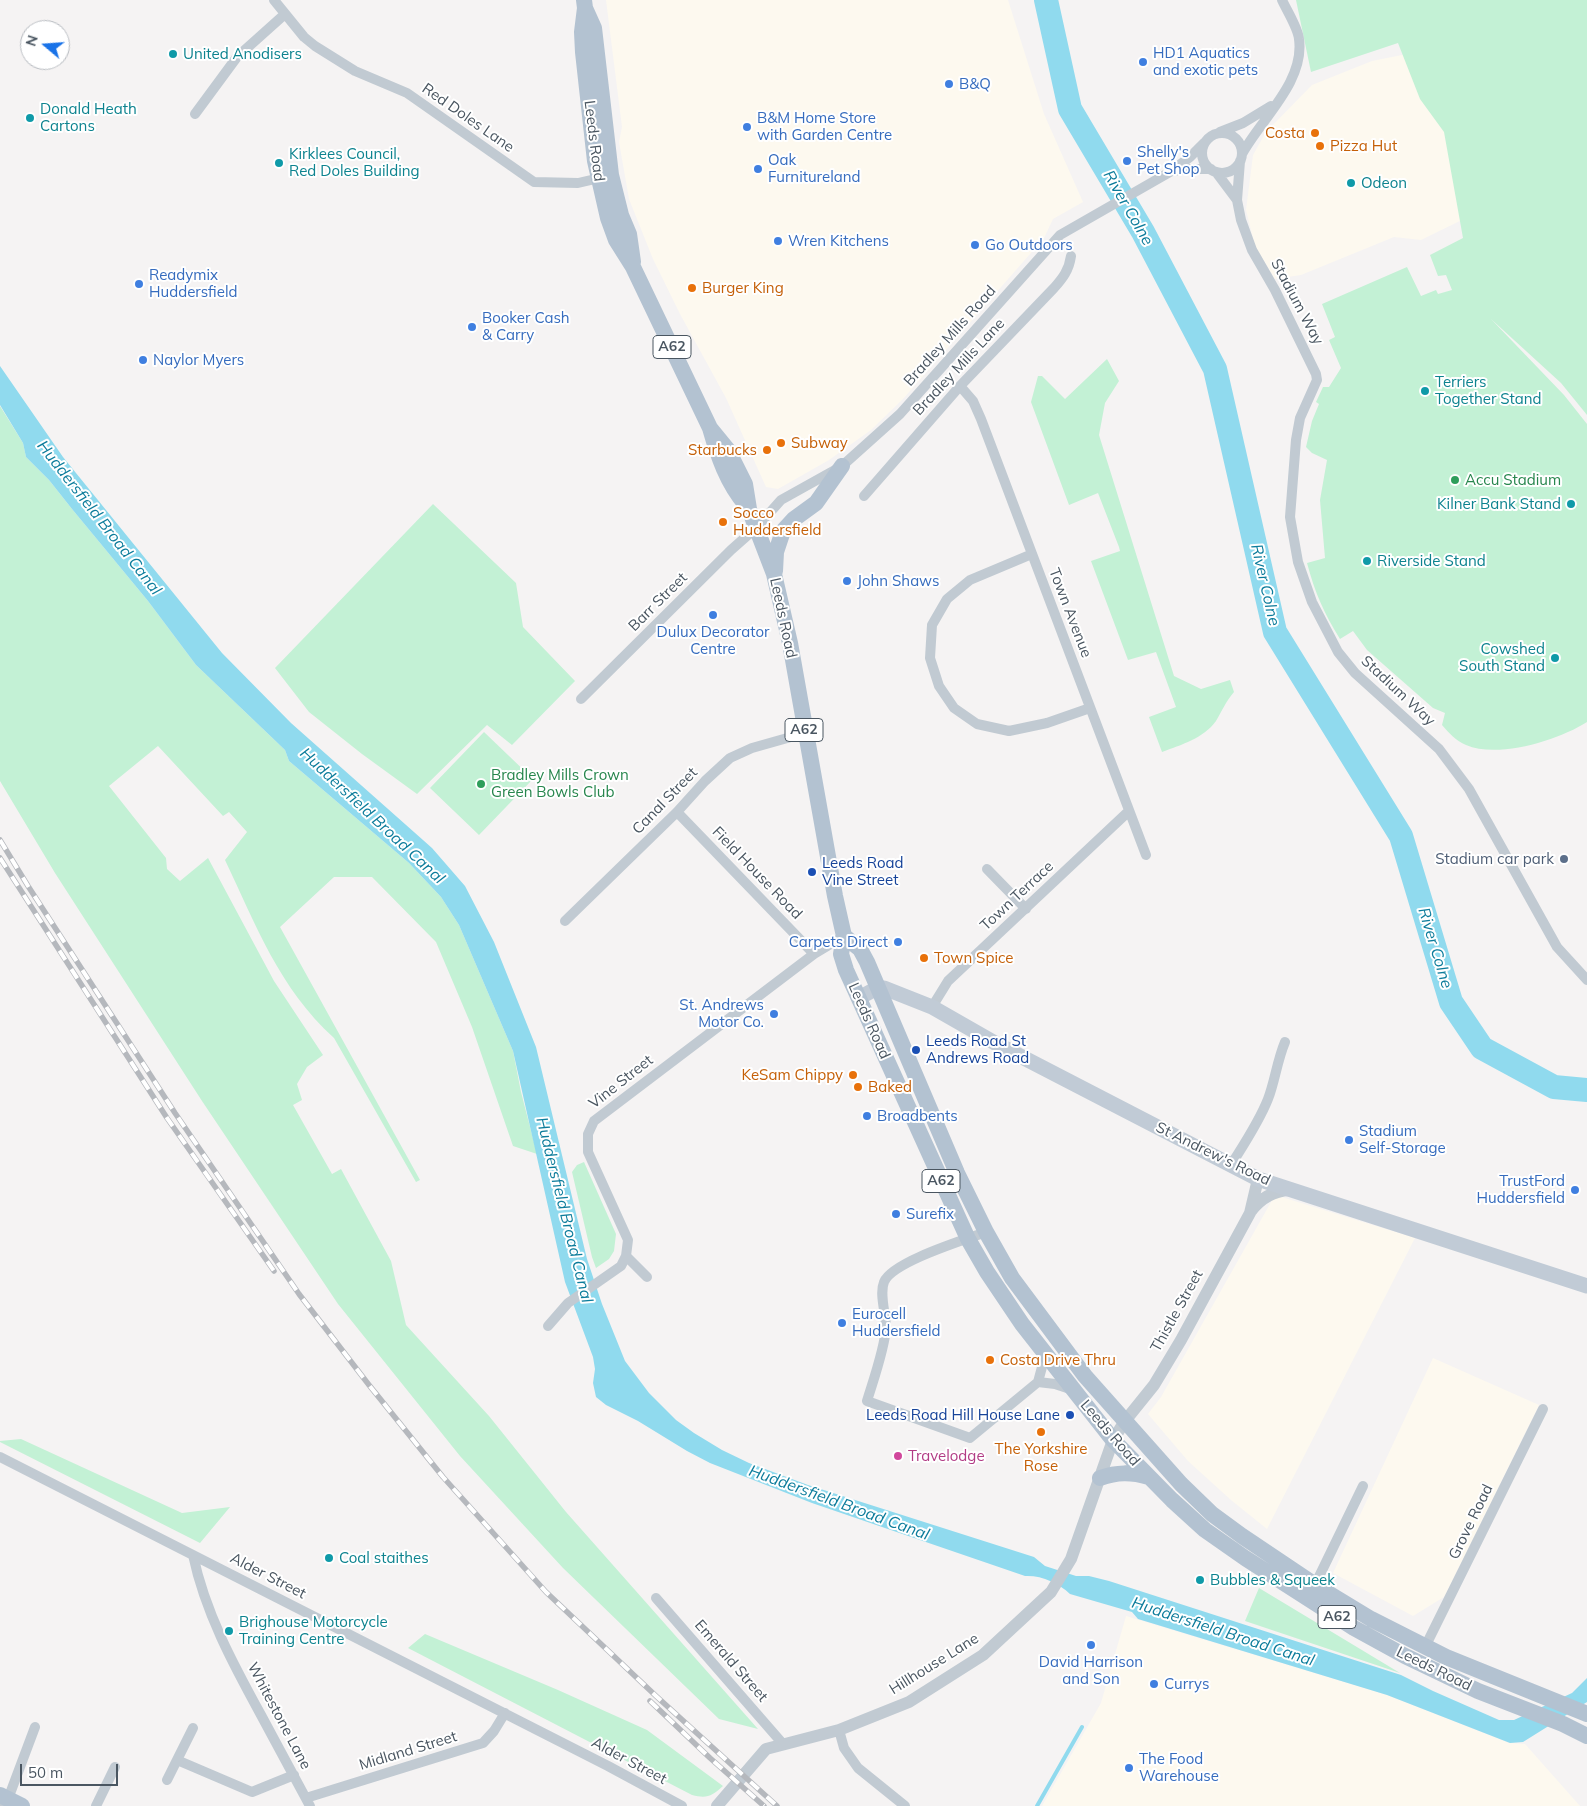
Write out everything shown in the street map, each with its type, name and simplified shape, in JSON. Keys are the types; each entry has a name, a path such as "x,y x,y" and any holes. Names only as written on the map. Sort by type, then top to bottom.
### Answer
{"main road":[{"name":"Leeds Road","path":"584,4 583,52 612,228 616,240 633,267 710,428 718,457 736,494 749,509 774,574 790,643 805,734 844,936 840,954 968,1239 987,1272 1022,1324 1113,1440 1205,1530 1245,1558 1312,1592 1371,1618 1425,1647 1498,1679 1582,1712"},
{"path":"774,574 776,552 783,532 794,519 816,504 842,466"},
{"name":"Leeds Road","path":"844,936 860,948 947,1150 986,1232 1012,1278 1085,1376 1181,1484 1212,1514 1312,1592 1354,1628 1405,1656 1478,1690 1563,1724 1587,1736"},
{"path":"859,998 877,988"},
{"name":"St Andrew's Road","path":"877,988 884,988 932,1007 995,1043 1258,1179 1587,1286"},
{"path":"1100,1478 1121,1472 1149,1477"}],"street":[{"name":"Red Doles Lane","path":"274,0 304,37 315,46 355,71 407,93 534,182 578,183 604,177"},
{"name":"Bradley Mills Road","path":"1170,172 1189,169 1228,172 1233,170 1251,138 1287,89 1298,64 1300,38 1282,0"},
{"path":"195,114 238,57 285,14"},
{"name":"Bradley Mills Road","path":"757,527 781,500 842,466 900,414 1060,235 1170,172 1190,157 1213,135 1256,116 1278,101"},
{"path":"1218,133 1230,134 1235,137 1241,148 1241,158"},
{"path":"1204,143 1202,149 1204,160 1214,171"},
{"name":"Stadium Way","path":"1241,158 1237,200 1241,220 1252,250 1275,290 1316,374 1317,380 1300,418 1296,440 1290,518 1298,562 1312,602 1338,652 1355,673 1439,749 1457,772 1469,789 1557,947 1587,980"},
{"name":"Stadium Way","path":"1214,171 1237,200"},
{"name":"Bradley Mills Lane","path":"864,496 960,386 1054,288 1070,266 1071,256"},
{"name":"Town Avenue","path":"960,386 973,401 979,413 1146,855"},
{"name":"Barr Street","path":"581,699 731,550 757,527"},
{"path":"1032,554 970,580 947,599 932,625 930,658 939,686 954,708 978,724 1009,731 1047,723 1090,708"},
{"name":"Canal Street","path":"565,921 730,758 752,748 805,734"},
{"name":"Town Terrace","path":"932,1007 948,980 1129,811"},
{"name":"Field House Road","path":"677,812 814,954"},
{"path":"988,870 1026,909"},
{"name":"Vine Street","path":"626,1256 628,1240 588,1152 588,1134 594,1121 814,954 844,936"},
{"path":"1232,1165 1261,1115 1285,1042"},
{"name":"Thistle Street","path":"1250,1213 1258,1179"},
{"name":"Thistle Street","path":"1125,1420 1154,1386 1256,1204 1273,1192 1291,1190"},
{"path":"986,1232 917,1258 896,1270 884,1281 882,1297 886,1311 886,1330 867,1401 970,1438 1038,1382 1044,1353"},
{"path":"548,1326 568,1304 621,1266 626,1256 646,1276"},
{"path":"1038,1382 1055,1384 1074,1390"},
{"name":"Grove Road","path":"1425,1647 1543,1409"},
{"name":"Hillhouse Lane","path":"717,1806 766,1749 839,1730 909,1702 983,1655 1051,1592 1071,1559 1113,1440 1125,1420"},
{"name":"Alder Street","path":"0,1458 505,1713 682,1806"},
{"path":"1312,1592 1363,1486"},
{"name":"Whitestone Lane","path":"193,1555 209,1610 228,1653 308,1802"},
{"name":"Emerald Street","path":"656,1598 783,1744"},
{"name":"Midland Street","path":"308,1802 483,1744 505,1713"},
{"path":"8,1801 35,1727"},
{"path":"168,1780 193,1728"},
{"path":"839,1730 844,1748 858,1768 906,1806"},
{"path":"177,1760 252,1792 294,1775"},
{"path":"96,1806 115,1768"}],"shaded area":[{"path":"606,0 1008,0 1044,114 1083,202 1053,219 1044,238 903,399 871,430 829,460 778,489 766,487 726,398 680,314 653,259 629,199 619,142 622,127"},
{"path":"1412,53 1455,127 1470,216 1421,240 1394,237 1301,275 1275,279 1255,246 1246,210 1253,155 1266,132 1312,85 1372,61"},
{"path":"1275,1195 1415,1238 1267,1529 1231,1500 1188,1461 1148,1414 1161,1397"},
{"path":"1433,1358 1539,1405 1444,1597 1413,1616 1333,1573"},
{"path":"1126,1616 1387,1695 1509,1743 1525,1744 1580,1806 1042,1806 1101,1703"}],"green space":[{"name":"Accu Stadium","path":"1296,0 1587,0 1587,415 1561,383 1491,319 1564,395 1587,424 1587,722 1545,741 1511,749 1494,750 1479,749 1459,741 1442,725 1445,713 1433,708 1367,650 1353,631 1340,639 1313,584 1307,563 1325,558 1320,500 1327,460 1312,453 1306,447 1312,421 1319,404 1316,402 1323,387 1329,387 1341,368 1329,340 1335,337 1322,304 1407,267 1421,296 1436,290 1438,294 1452,290 1446,275 1438,276 1430,255 1463,238 1444,132 1420,99 1398,43 1311,72"},
{"path":"1107,359 1119,381 1105,403 1099,435 1174,676 1201,689 1230,680 1234,692 1226,702 1216,721 1205,732 1177,747 1162,752 1149,717 1176,707 1156,652 1128,660 1091,561 1120,551 1119,547 1098,493 1069,505 1031,402 1038,376 1042,376 1065,399"},
{"path":"0,406 23,443 26,457 49,480 148,601 196,665 285,750 289,761 409,863 441,897 459,925 513,1051 521,1092 537,1154 513,1146 472,1027 436,942 372,877 334,877 280,927 420,1180 416,1182 334,1038 298,998 270,955 225,860 247,832 229,812 223,816 158,746 109,786 166,858 167,869 180,881 208,858 274,981 323,1055 307,1067 297,1084 302,1100 293,1105 332,1174 341,1169 391,1261 406,1325 489,1416 566,1512 758,1729 719,1719 563,1568 460,1456 338,1304 202,1101 55,873 0,781"},
{"path":"433,504 516,583 523,627 575,681 512,745 487,725 417,794 309,712 275,668"},
{"name":"Bradley Mills Crown Green Bowls Club","path":"484,732 533,779 479,835 430,788"},
{"path":"584,1162 616,1234 614,1251 609,1259 596,1268 572,1172 577,1165"},
{"path":"21,1439 182,1513 230,1507 200,1543 0,1442"},
{"path":"1259,1588 1400,1673 1245,1621"},
{"path":"425,1634 647,1730 723,1786 709,1796 692,1795 408,1648"}],"water":[{"name":"Huddersfield Broad Canal","path":"0,366 63,457 222,653 291,723 432,848 465,886 494,942 536,1047 587,1259 602,1304 625,1361 649,1393 676,1420 722,1450 749,1463 808,1485 1034,1557 1045,1566 1076,1576 1089,1576 1109,1581 1401,1675 1499,1720 1514,1720 1572,1693 1587,1678 1587,1702 1523,1742 1510,1743 1387,1695 1138,1619 1132,1612 1070,1594 1055,1583 1043,1578 1025,1576 812,1503 710,1463 638,1421 606,1405 596,1397 593,1383 595,1369 593,1357 565,1282 513,1051 459,925 441,897 409,863 289,761 285,750 196,665 148,601 49,480 26,457 23,443 0,405"}],"waterway":[{"name":"River Colne","path":"1046,0 1070,109 1143,232 1215,369 1275,632 1401,836 1451,1002 1482,1048 1554,1087 1587,1090"},
{"path":"1037,1806 1082,1727"}],"railway":[{"path":"0,840 175,1113 299,1294 369,1385 443,1477 546,1592 656,1696 777,1806"},
{"path":"0,858 167,1118 274,1271"},
{"path":"650,1701 764,1806"}],"place":[{"name":"United Anodisers","path":"173,54"},
{"name":"HD1 Aquatics and exotic pets","path":"1143,62"},
{"name":"B&Q","path":"949,84"},
{"name":"Donald Heath Cartons","path":"30,118"},
{"name":"B&M Home Store with Garden Centre","path":"747,127"},
{"name":"Costa","path":"1315,133"},
{"name":"Pizza Hut","path":"1320,146"},
{"name":"Shelly's Pet Shop","path":"1127,161"},
{"name":"Kirklees Council, Red Doles Building","path":"279,163"},
{"name":"Oak Furnitureland","path":"758,169"},
{"name":"Odeon","path":"1351,183"},
{"name":"Wren Kitchens","path":"778,241"},
{"name":"Go Outdoors","path":"975,245"},
{"name":"Readymix Huddersfield","path":"139,284"},
{"name":"Burger King","path":"692,288"},
{"name":"Booker Cash & Carry","path":"472,327"},
{"name":"Naylor Myers","path":"143,360"},
{"name":"Terriers Together Stand","path":"1425,391"},
{"name":"Subway","path":"781,443"},
{"name":"Starbucks","path":"767,450"},
{"name":"Accu Stadium","path":"1455,480"},
{"name":"Kilner Bank Stand","path":"1571,504"},
{"name":"Socco Huddersfield","path":"723,522"},
{"name":"Riverside Stand","path":"1367,561"},
{"name":"John Shaws","path":"847,581"},
{"name":"Dulux Decorator Centre","path":"713,615"},
{"name":"Cowshed South Stand","path":"1555,658"},
{"name":"Bradley Mills Crown Green Bowls Club","path":"481,784"},
{"name":"Stadium car park","path":"1564,859"},
{"name":"Leeds Road Vine Street","path":"812,872"},
{"name":"Carpets Direct","path":"898,942"},
{"name":"Town Spice","path":"924,958"},
{"name":"St. Andrews Motor Co.","path":"774,1014"},
{"name":"Leeds Road St Andrews Road","path":"916,1050"},
{"name":"KeSam Chippy","path":"853,1075"},
{"name":"Baked","path":"858,1087"},
{"name":"Broadbents","path":"867,1116"},
{"name":"Stadium Self-Storage","path":"1349,1140"},
{"name":"TrustFord Huddersfield","path":"1575,1190"},
{"name":"Surefix","path":"896,1214"},
{"name":"Eurocell Huddersfield","path":"842,1323"},
{"name":"Costa Drive Thru","path":"990,1360"},
{"name":"Leeds Road Hill House Lane","path":"1070,1415"},
{"name":"The Yorkshire Rose","path":"1041,1432"},
{"name":"Travelodge","path":"898,1456"},
{"name":"Coal staithes","path":"329,1558"},
{"name":"Bubbles & Squeek","path":"1200,1580"},
{"name":"Brighouse Motorcycle Training Centre","path":"229,1631"},
{"name":"David Harrison and Son","path":"1091,1645"},
{"name":"Currys","path":"1154,1684"},
{"name":"The Food Warehouse","path":"1129,1768"}]}
